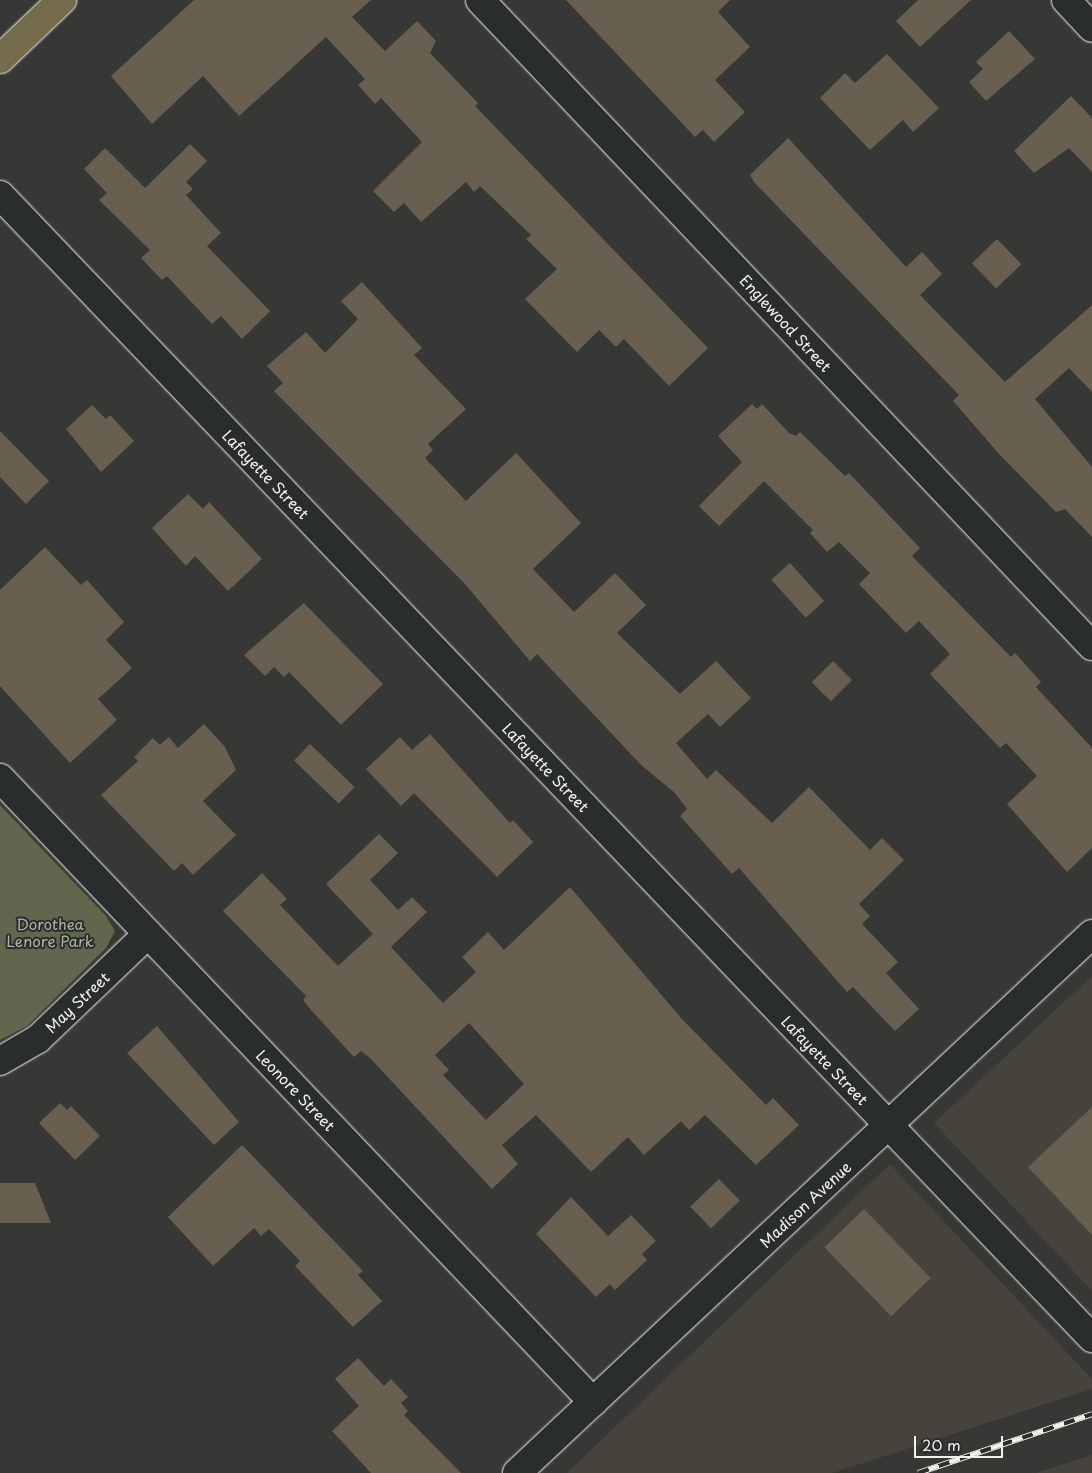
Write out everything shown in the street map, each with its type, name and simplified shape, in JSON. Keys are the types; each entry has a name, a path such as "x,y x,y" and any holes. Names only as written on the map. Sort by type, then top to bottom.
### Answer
{"main road":[{"path":"0,59 62,0"}],"street":[{"name":"Englewood Street","path":"480,0 1092,646"},
{"path":"1066,0 1092,28"},
{"name":"Lafayette Street","path":"0,196 1092,1338"},
{"name":"Leonore Street","path":"0,778 593,1402"},
{"name":"May Street","path":"0,1061 38,1039 148,934"},
{"name":"Madison Avenue","path":"517,1473 1092,934"}],"shaded area":[{"path":"1092,976 1092,1291 934,1123"},
{"path":"890,1164 1092,1379 1092,1389 832,1473 567,1473"},
{"path":"1092,1455 1092,1473 1036,1473"}],"green space":[{"name":"Dorothea Lenore Park","path":"0,805 106,916 115,931 106,948 27,1026 0,1040"}],"building":[{"path":"194,0 371,0 352,17 385,51 417,21 436,41 430,53 478,103 475,106 708,348 669,386 624,339 616,347 599,330 577,352 525,299 557,269 526,239 531,235 480,186 474,192 466,182 421,222 404,203 394,212 373,191 422,142 381,98 375,104 358,85 365,79 326,37 239,116 203,76 152,124 111,76"},
{"path":"566,0 730,0 718,12 750,47 715,80 745,112 714,142 703,130 695,137"},
{"path":"918,0 971,0 920,47 896,21"},
{"path":"1009,31 1035,59 986,101 969,82 983,69 976,62"},
{"path":"887,54 939,108 913,132 903,120 870,150 820,98 845,73 855,83"},
{"path":"1071,96 1092,118 1092,172 1069,148 1034,173 1014,151"},
{"path":"788,138 906,267 922,252 942,274 920,295 1005,382 1092,305 1092,392 1069,368 1035,399 1092,467 1092,537 1065,509 1056,512 1000,455 953,401 959,395 754,182 750,175"},
{"path":"190,144 207,161 186,182 193,189 186,195 221,233 207,246 270,311 242,339 221,316 212,324 167,276 162,280 141,258 150,250 99,200 107,193 84,169 105,148 145,188"},
{"path":"997,239 1021,264 996,288 972,263"},
{"path":"362,282 422,348 414,355 466,409 428,444 433,450 425,458 466,501 516,453 581,523 533,569 574,612 615,573 646,605 617,633 680,694 716,661 751,698 720,727 708,714 676,743 707,779 716,770 772,823 809,787 870,850 882,838 904,860 859,904 870,916 862,924 898,962 886,973 919,1009 895,1031 853,987 847,992 739,868 732,874 680,816 687,809 675,793 641,765 537,654 530,661 465,584 274,391 283,383 267,366 306,332 325,353 358,319 341,301"},
{"path":"752,404 757,409 762,404 789,433 796,436 800,432 845,476 849,473 920,548 912,556 1011,657 1015,653 1041,682 1036,687 1092,748 1092,848 1067,872 1007,804 1037,776 1006,743 1000,748 930,674 950,654 919,621 906,633 859,584 870,573 839,542 827,552 810,533 813,530 764,481 719,526 699,506 742,462 718,436"},
{"path":"92,405 106,419 110,415 134,441 101,472 66,429"},
{"path":"0,431 49,481 26,504 0,477"},
{"path":"188,494 203,509 209,502 262,559 228,591 195,556 186,566 152,528"},
{"path":"45,547 81,585 87,580 124,622 106,640 132,668 98,699 117,720 70,763 0,686 0,590"},
{"path":"790,563 824,601 806,618 771,580"},
{"path":"304,603 383,684 341,725 289,672 284,677 274,667 265,676 244,655"},
{"path":"833,661 852,680 831,701 812,682"},
{"path":"204,724 225,747 236,770 203,801 236,835 193,875 182,863 174,871 101,795 138,761 134,757 153,738 160,745 169,737 178,748"},
{"path":"430,734 510,823 513,820 533,842 497,877 414,793 401,806 366,769 400,737 412,750"},
{"path":"310,744 355,787 339,804 294,761"},
{"path":"379,834 398,853 370,880 398,910 412,897 427,912 391,947 443,1003 476,972 462,957 488,932 504,950 570,887 681,1018 766,1105 773,1098 799,1125 756,1165 705,1115 689,1130 681,1121 644,1155 628,1137 591,1172 536,1115 502,1145 518,1164 492,1189 370,1058 361,1051 354,1057 303,1000 306,996 223,911 262,873 287,899 280,905 338,966 373,934 326,884","holes":["469,1023 524,1084 486,1120 443,1075 449,1070 435,1055"]},
{"path":"157,1026 239,1122 214,1145 127,1053"},
{"path":"60,1103 67,1110 71,1106 100,1136 75,1160 39,1123"},
{"path":"1092,1107 1092,1235 1028,1167"},
{"path":"242,1145 363,1271 358,1275 382,1301 353,1327 295,1266 300,1261 269,1229 261,1236 254,1228 213,1266 168,1217"},
{"path":"719,1179 740,1201 711,1228 690,1207"},
{"path":"0,1183 35,1183 51,1223 0,1223"},
{"path":"571,1197 608,1236 631,1215 656,1241 642,1254 647,1260 615,1290 610,1284 596,1297 536,1234"},
{"path":"864,1209 931,1278 891,1316 824,1247"},
{"path":"358,1358 384,1386 391,1379 408,1397 401,1403 408,1411 404,1415 461,1473 371,1473 332,1431 359,1406 335,1379"}],"railway":[{"path":"918,1473 1092,1414"}]}
